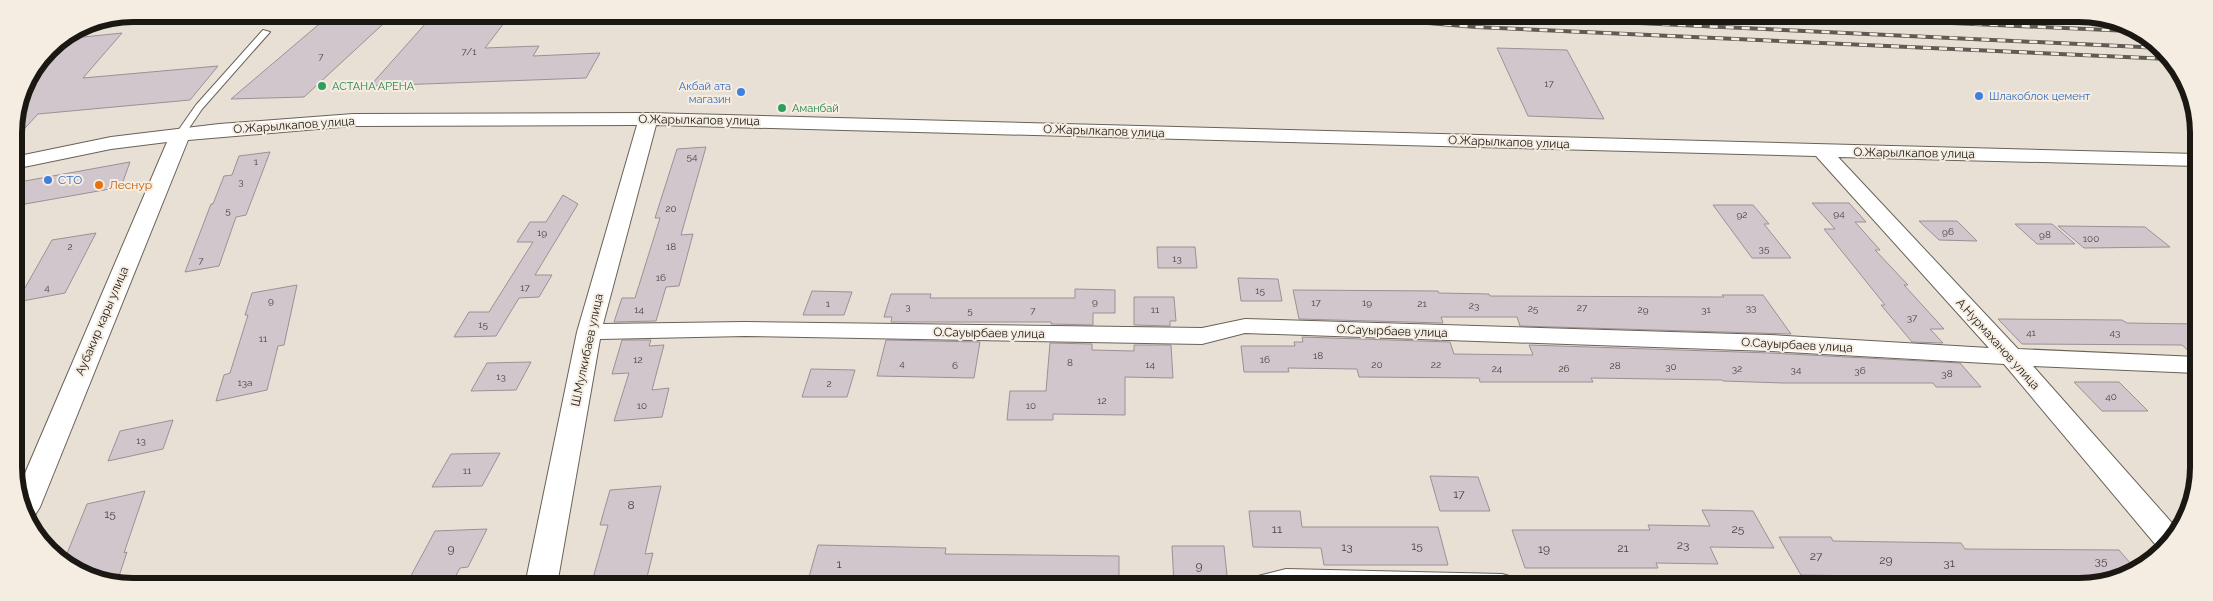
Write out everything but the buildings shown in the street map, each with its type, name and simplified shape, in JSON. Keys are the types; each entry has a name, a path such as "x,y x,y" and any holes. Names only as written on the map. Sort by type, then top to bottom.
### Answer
{"street":[{"name":"О.Жарылкапов улица","path":"23,160 111,143 353,120 648,119 2190,160"},
{"name":"Ш.Мулкибаев улица","path":"542,578 589,332 648,119"},
{"name":"Аубакир кары улица","path":"28,501 180,135"},
{"name":"А.Нурмаханов улица","path":"1820,150 2011,357 2166,537"},
{"name":"О.Сауырбаев улица","path":"589,332 745,329 1202,336 1244,326 1770,343 2011,357 2190,365"}],"lane":[{"path":"180,135 199,107 266,32"}],"railway":[{"path":"1428,23 1476,27 2161,59"},
{"path":"1638,23 2150,47"},
{"path":"1953,23 2121,31"}],"place":[{"name":"АСТАНА АРЕНА","path":"322,86"},
{"name":"Акбай ата магазин","path":"741,92"},
{"name":"Шлакоблок цемент","path":"1979,96"},
{"name":"Аманбай","path":"782,108"},
{"name":"СТО","path":"48,180"},
{"name":"Леснур","path":"99,185"}]}
